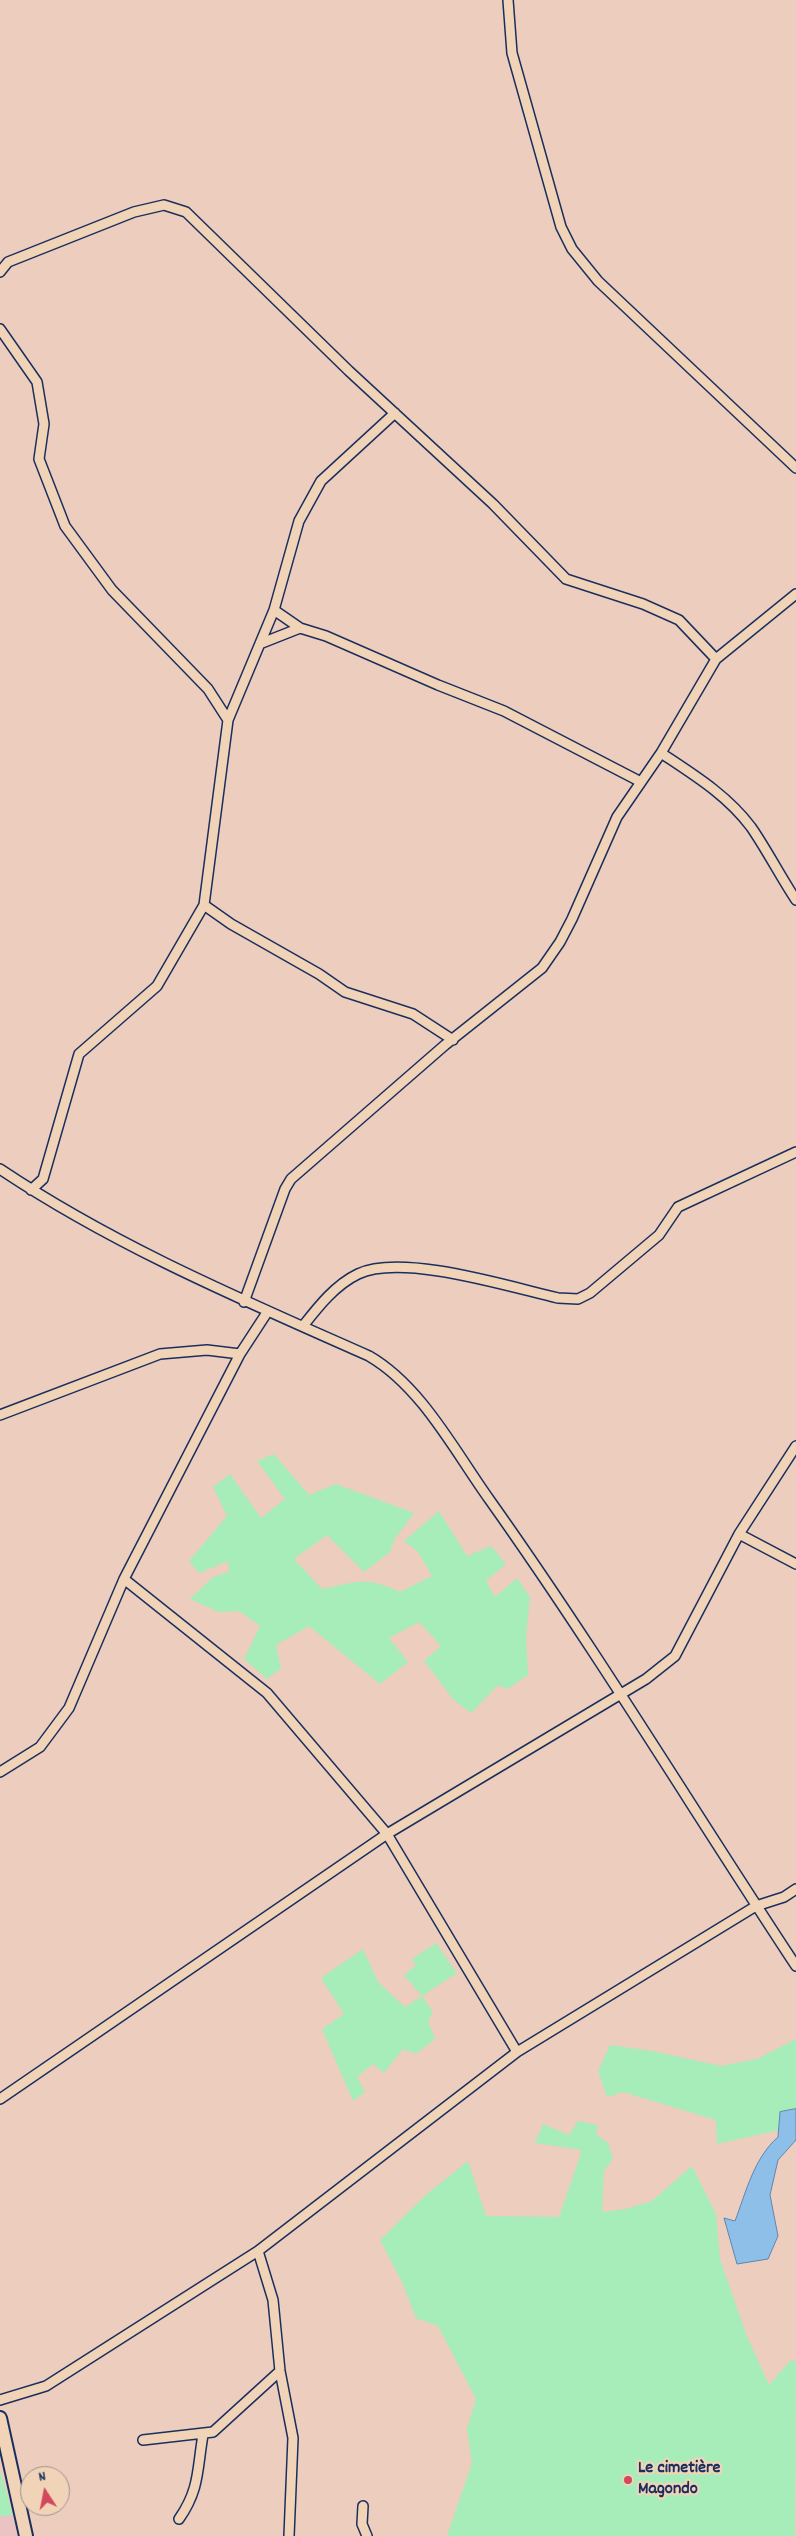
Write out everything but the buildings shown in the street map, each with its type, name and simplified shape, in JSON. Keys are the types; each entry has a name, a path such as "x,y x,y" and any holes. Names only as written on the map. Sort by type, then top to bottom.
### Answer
{"street":[{"path":"508,0 512,53 561,227 572,250 598,281 796,468"},
{"path":"0,272 8,262 134,212 164,205 186,212 395,413 493,504 566,579 643,604 679,620 716,659"},
{"path":"0,329 37,382 44,424 39,459 65,526 112,590 208,689 228,720"},
{"path":"31,1190 43,1179 79,1054 157,986 204,905 228,720 262,643 274,610 299,521 321,481 395,413"},
{"path":"244,1302 284,1189 291,1179 453,1040 542,968 560,942 572,918 617,817 661,753 716,659 796,594"},
{"path":"274,610 300,628 326,636 438,685 504,711 641,782"},
{"path":"262,643 300,628"},
{"path":"661,753 708,784 730,803 751,827 796,900"},
{"path":"204,905 231,924 319,974 345,992 413,1014 453,1040"},
{"path":"302,1326 324,1301 349,1279 376,1269 397,1267 430,1270 558,1298 578,1298 590,1293 659,1235 678,1207 796,1152"},
{"path":"0,1170 31,1190 116,1238 244,1302 369,1356 387,1366 412,1390 513,1533 620,1692 796,1966"},
{"path":"0,1772 40,1747 69,1708 124,1579 240,1354 268,1311"},
{"path":"0,1415 160,1354 207,1350 240,1354"},
{"path":"0,2099 387,1834 620,1692 646,1679 675,1656 739,1534 796,1446"},
{"path":"739,1534 796,1564"},
{"path":"124,1579 268,1693 387,1834 517,2052"},
{"path":"0,2400 46,2386 258,2252 517,2052 756,1906 784,1897 796,1889"},
{"path":"258,2252 274,2300 280,2371 293,2438 289,2536"},
{"path":"143,2440 203,2435 213,2432 280,2371"},
{"path":"0,2418 26,2536"},
{"path":"179,2519 191,2502 196,2487 203,2435"},
{"path":"363,2506 362,2524 367,2536"}],"shaded area":[{"path":"13,2515 17,2536 0,2536 0,2516"}],"green space":[{"path":"274,1454 309,1495 336,1484 414,1513 394,1540 390,1552 364,1572 327,1535 294,1559 322,1589 370,1582 400,1592 432,1576 418,1552 404,1541 439,1511 467,1556 491,1546 506,1564 486,1581 495,1597 517,1578 530,1597 526,1636 528,1675 507,1689 498,1685 471,1713 454,1700 424,1661 441,1646 419,1622 389,1638 408,1662 380,1684 309,1626 276,1645 281,1668 267,1679 244,1659 260,1626 239,1611 219,1612 190,1599 213,1577 229,1572 228,1561 199,1573 189,1561 227,1516 213,1487 230,1474 261,1518 285,1499 257,1461"},
{"path":"436,1943 457,1973 422,1996 404,1975 416,1965 412,1959"},
{"path":"363,1949 378,1982 405,2007 422,1996 433,2012 428,2021 435,2039 416,2054 403,2049 384,2073 373,2064 357,2077 365,2092 353,2101 322,2029 344,2014 321,1978"},
{"path":"796,2039 796,2109 780,2112 779,2130 717,2144 716,2120 623,2092 607,2097 598,2071 610,2045 652,2051 721,2066 757,2059"},
{"path":"578,2121 598,2125 596,2134 608,2143 613,2159 604,2170 602,2212 626,2209 652,2201 692,2166 716,2214 720,2259 746,2334 769,2385 791,2360 796,2362 795,2536 447,2536 472,2463 467,2429 476,2399 438,2326 416,2318 402,2282 380,2240 427,2194 468,2161 486,2216 559,2217 582,2150 535,2143 543,2124 569,2135"},
{"path":"0,2470 13,2515 0,2516"}],"water":[{"path":"796,2109 796,2140 778,2160 770,2195 778,2236 768,2259 737,2264 724,2218 735,2221 757,2165 770,2145 778,2137 780,2112"}],"place":[{"name":"Le cimetière Magondo","path":"628,2480"}]}
